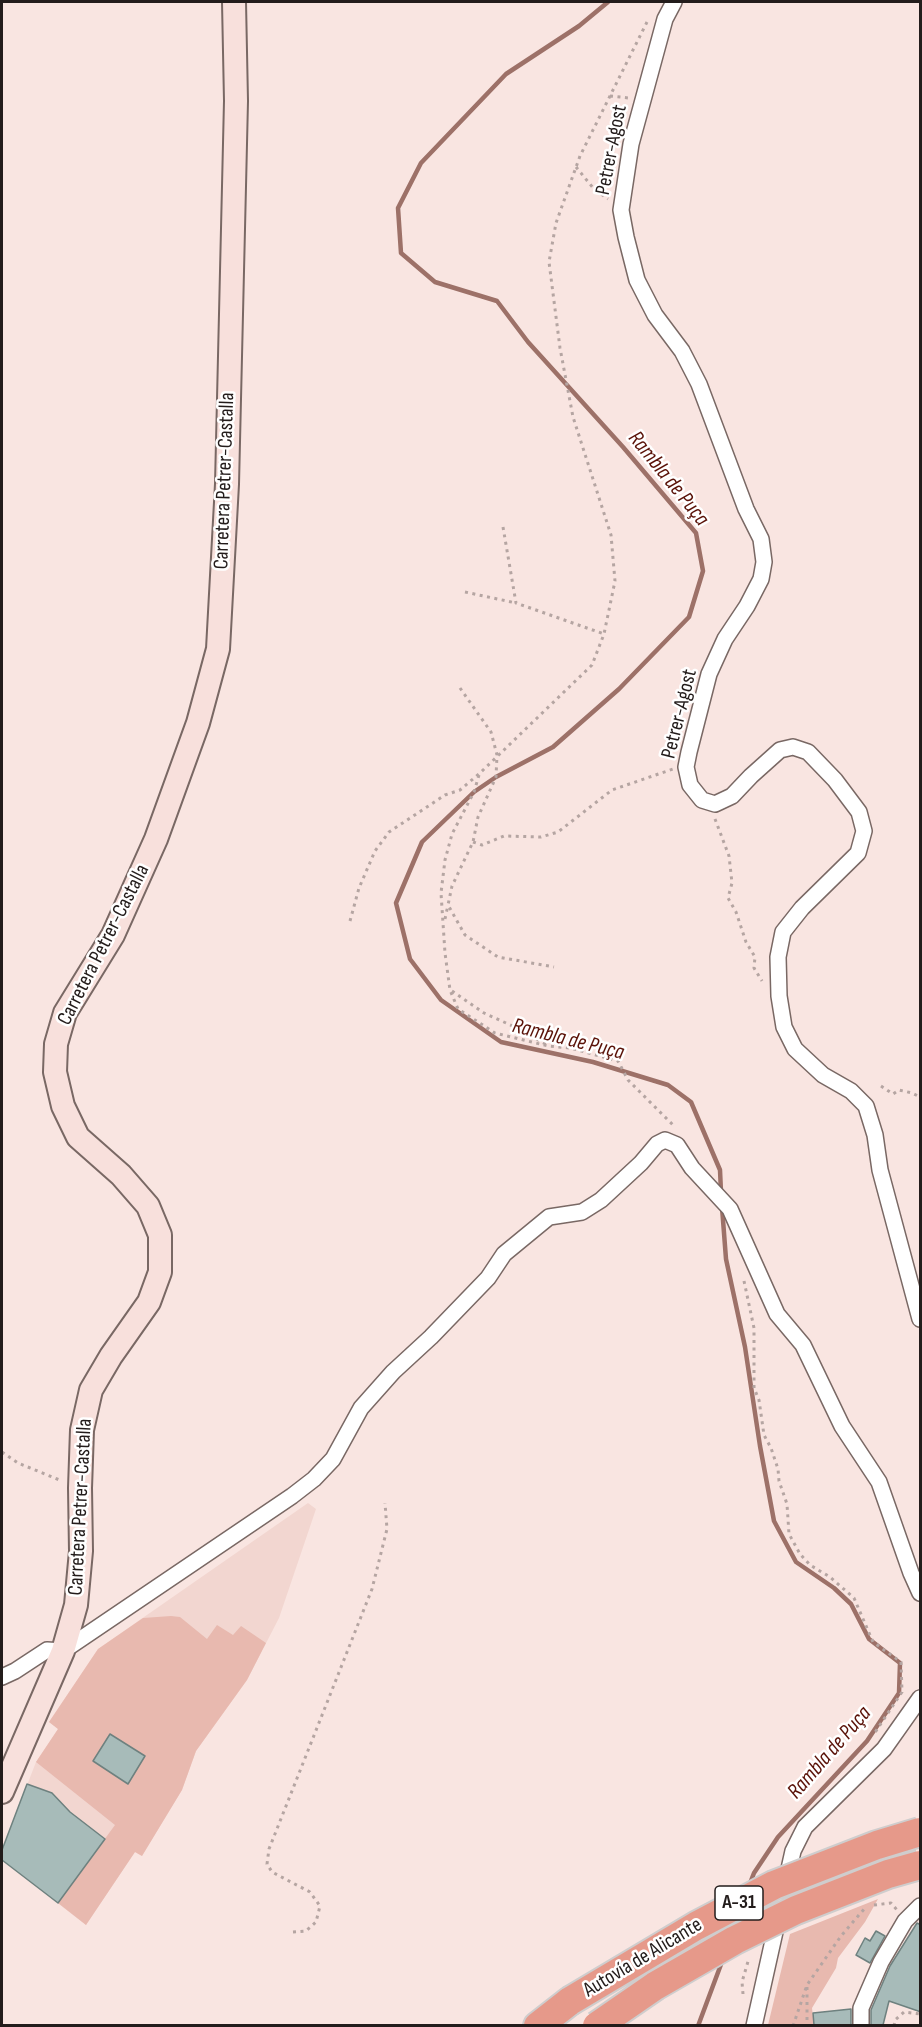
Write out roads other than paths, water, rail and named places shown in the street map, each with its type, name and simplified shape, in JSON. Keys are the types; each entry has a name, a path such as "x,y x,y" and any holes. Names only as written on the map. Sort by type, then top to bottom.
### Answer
{"highway":[{"name":"Autovía de Alicante","path":"538,2025 570,2001 696,1926 774,1884 877,1845 921,1832"},
{"name":"Autovía de Alicante","path":"597,2025 655,1986 735,1940 796,1910 921,1865"}],"street":[{"name":"Carretera Petrer-Castalla","path":"2,1792 63,1651 76,1605 81,1551 82,1430 92,1390 111,1356 149,1302 160,1272 160,1235 148,1206 121,1175 78,1137 63,1106 55,1072 56,1044 65,1013 113,936 156,839 198,723 218,649 227,484 236,101 234,2"},
{"name":"Petrer-Agost","path":"674,2 665,19 643,99 632,144 621,210 637,280 655,315 682,351 699,384 742,501 761,539 764,562 761,579 747,606 725,639 709,674 696,719 686,767 690,785 702,800 715,804 732,796 780,750 793,747 808,752 835,780 859,812 864,831 858,853 802,908 783,932 778,957 778,996 784,1027 795,1049 823,1075 852,1091 866,1106 875,1135 880,1170 921,1318"},
{"path":"2,1677 47,1650 63,1651 314,1479 333,1459 361,1408 393,1372 431,1337 488,1278 504,1254 549,1217 582,1212 602,1200 641,1163 657,1144 665,1140 677,1146 692,1168 730,1209 777,1314 803,1345 842,1426 879,1482 911,1573 921,1593"},
{"path":"754,2025 794,1851 805,1827 884,1749 921,1698"},
{"path":"861,2025 861,2008 881,1962 905,1921 921,1906"}],"waterway":[{"name":"Rambla de Puça","path":"608,2 579,26 506,74 421,163 398,208 401,253 435,282 497,301 528,342 623,447 696,533 703,571 689,617 619,689 553,747 496,777 474,792 422,842 396,903 410,959 441,1000 501,1042 593,1062 668,1085 691,1102 720,1170 721,1192"},
{"name":"Rambla de Puça","path":"722,1207 726,1259 745,1347 774,1521 796,1562 834,1588 851,1604 869,1639 900,1663 899,1693 867,1741 778,1837 754,1873 749,1886"},
{"name":"Rambla de Puça","path":"698,2026 723,1959"}]}
